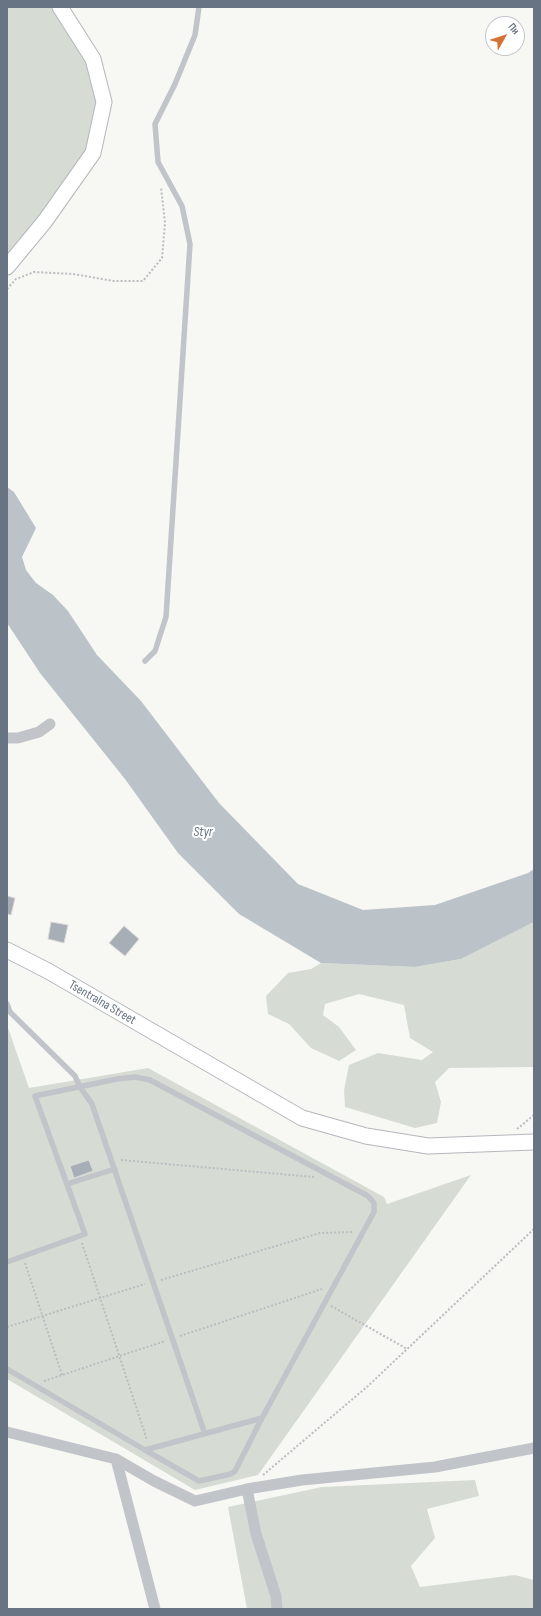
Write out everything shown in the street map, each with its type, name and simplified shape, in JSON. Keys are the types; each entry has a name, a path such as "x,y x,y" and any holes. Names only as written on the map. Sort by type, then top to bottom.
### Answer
{"street":[{"path":"7,267 45,221 93,153 104,102 93,59 60,7"},
{"path":"7,738 18,738 39,732 50,724"},
{"name":"Tsentralna Street","path":"7,950 48,971 302,1118 366,1136 428,1146 534,1142"},
{"path":"7,1432 116,1460 195,1501 247,1489 302,1480 435,1467 534,1448"},
{"path":"116,1460 155,1609"},
{"path":"247,1489 256,1534 276,1596 277,1609"}],"lane":[{"path":"145,661 155,651 166,617 190,244 182,206 158,162 154,124 175,84 195,34 199,7"},
{"path":"7,1004 10,1012 75,1076 80,1087 92,1104 205,1434"},
{"path":"7,1262 85,1234 35,1096 135,1077 150,1080 368,1196 374,1203 374,1212 262,1418 235,1471 231,1474 199,1481 7,1369"},
{"path":"67,1184 114,1169"},
{"path":"148,1450 262,1418"}],"path":[{"path":"7,289 16,278 34,272 73,274 114,281 143,280 162,258 165,223 161,185"},
{"path":"112,1159 312,1177 331,1176"},
{"path":"247,1489 368,1386 534,1229"},
{"path":"7,1327 320,1233 363,1232"},
{"path":"80,1236 148,1450"},
{"path":"23,1256 62,1375"},
{"path":"33,1385 334,1285"},
{"path":"325,1303 407,1350"}],"shaded area":[{"path":"7,7 60,7 93,59 104,102 93,153 7,267"},
{"path":"534,922 534,1067 449,1068 435,1082 441,1102 437,1123 415,1128 345,1107 344,1090 349,1065 378,1053 422,1060 433,1052 410,1038 404,1005 359,994 325,1004 323,1015 339,1027 356,1050 339,1061 311,1048 289,1024 268,1014 266,996 288,973 311,969 321,963 415,967 461,959"},
{"path":"7,1025 29,1088 148,1068 384,1197 387,1204 471,1175 258,1475 195,1490 7,1379"},
{"path":"475,1480 479,1496 427,1509 435,1538 411,1566 420,1587 515,1575 534,1580 534,1609 247,1609 228,1507 322,1487"}],"water":[{"name":"Styr","path":"7,487 14,492 36,528 22,557 26,570 36,583 53,595 68,611 97,655 141,701 219,803 298,884 363,910 435,905 528,873 534,869 534,922 461,959 415,967 321,963 239,914 178,853 125,779 40,673 7,623"}],"building":[{"path":"7,896 15,898 11,915 7,914"},
{"path":"51,922 68,925 64,943 48,939"},
{"path":"124,926 139,939 125,956 109,943"},
{"path":"89,1160 93,1171 74,1178 70,1166"}]}
